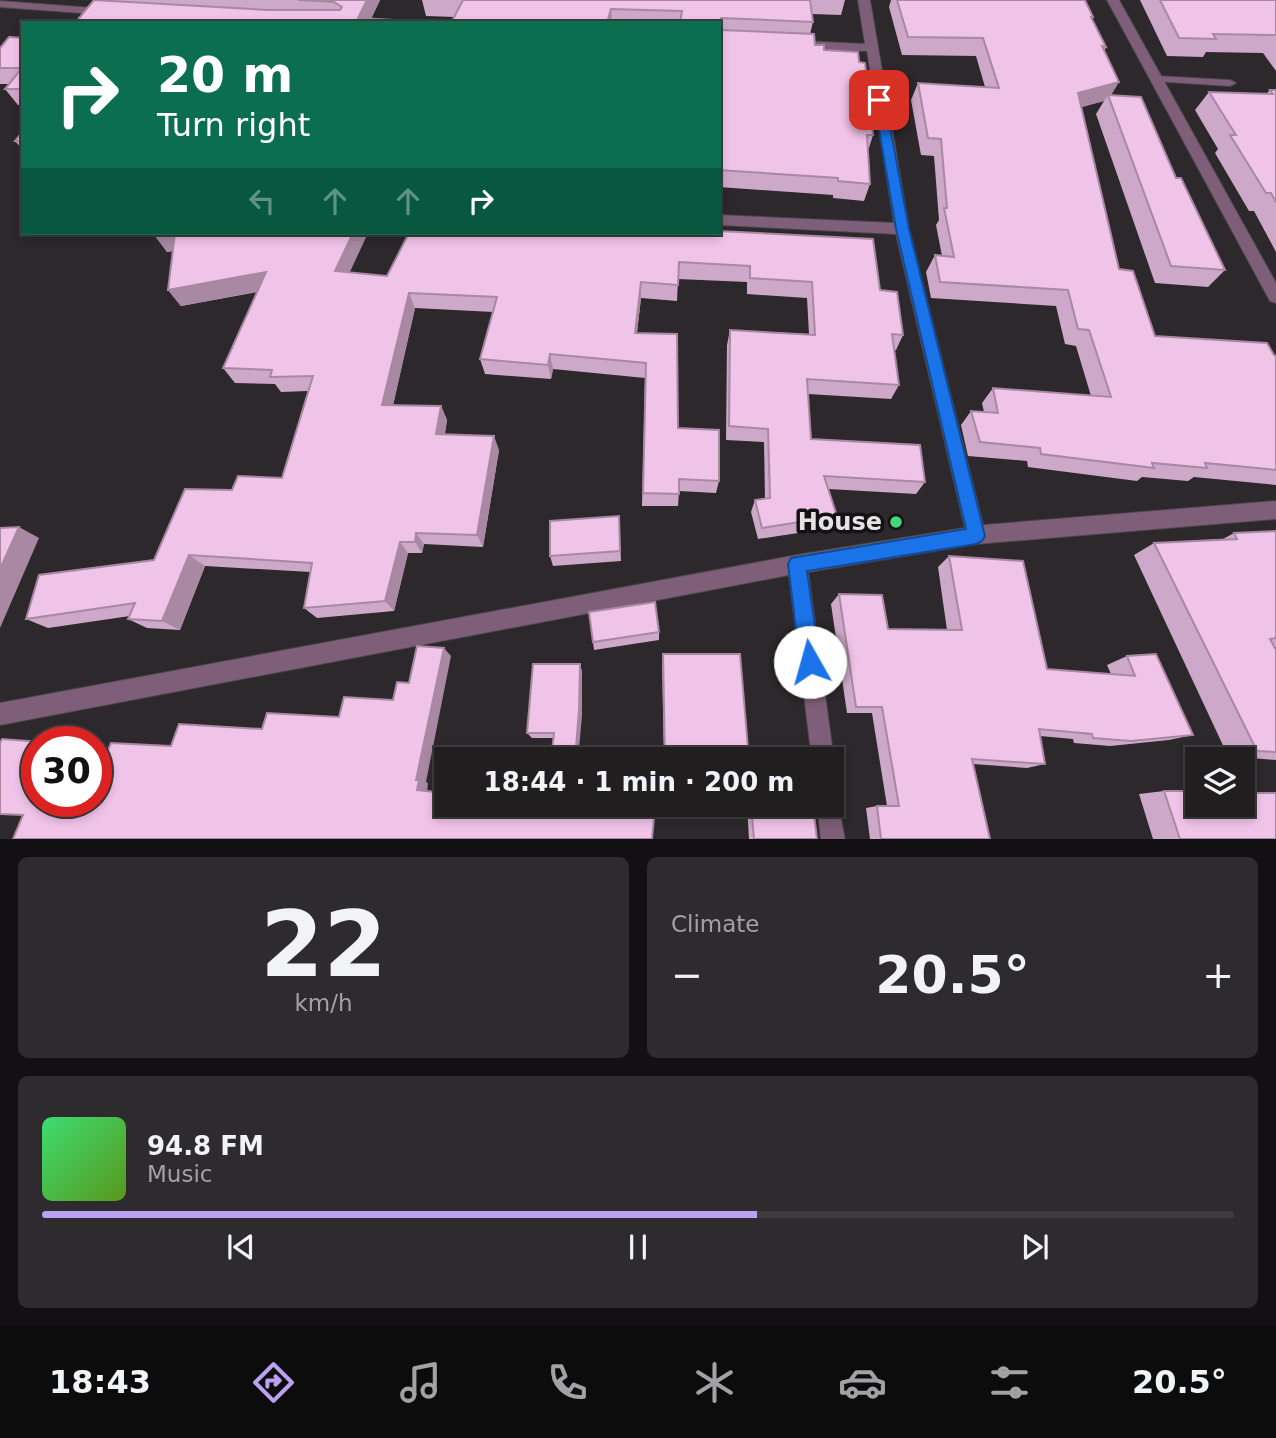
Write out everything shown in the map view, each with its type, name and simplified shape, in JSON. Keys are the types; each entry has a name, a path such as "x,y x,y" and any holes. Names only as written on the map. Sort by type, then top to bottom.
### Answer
{"street":[{"path":"864,0 902,229 976,536"},
{"path":"1112,0 1276,297"},
{"path":"0,5 118,12"},
{"path":"788,44 870,48"},
{"path":"721,220 902,229"},
{"path":"0,714 797,564 976,536 1276,510"},
{"path":"797,564 821,747"},
{"path":"830,817 833,839"}],"lane":[{"path":"1156,79 1230,83"}],"building":[{"path":"94,0 267,10 340,10 342,7 334,2 298,0 367,0 358,18 392,20 391,21 77,21"},
{"path":"463,0 810,0 813,22 721,18 720,21 680,21 682,11 611,9 608,21 452,21"},
{"path":"897,0 1085,0 1119,82 1078,93 1119,269 1133,271 1155,336 1267,343 1276,356 1276,470 1205,463 1207,468 1152,463 1154,468 1041,454 1040,448 980,442 971,411 998,413 993,388 1111,397 1089,330 1078,329 1068,290 940,282 935,255 954,257 944,208 947,208 941,139 928,138 918,83 999,88 983,38 908,37"},
{"path":"1160,0 1276,0 1276,35 1213,34 1216,39 1179,38"},
{"path":"721,30 814,34 815,45 824,45 824,50 858,52 859,62 865,63 873,135 867,135 870,184 838,181 838,178 721,170"},
{"path":"9,37 21,38 21,68 0,68 0,48"},
{"path":"21,69 21,89 5,89"},
{"path":"1270,90 1276,90 1276,202 1271,193 1266,193 1230,135 1236,135 1209,92 1273,94"},
{"path":"1108,95 1141,97 1176,178 1181,178 1225,270 1171,266"},
{"path":"721,231 873,239 880,290 897,292 903,335 892,334 899,385 807,379 811,439 920,445 925,482 824,476 837,516 762,528 755,500 770,498 768,429 729,426 730,330 815,335 812,282 750,278 750,266 679,262 678,285 641,282 635,333 677,334 678,428 719,430 719,481 679,479 679,494 643,493 646,363 550,354 548,365 480,359 497,297 409,293 382,405 441,406 436,434 494,436 477,535 416,533 415,542 400,542 385,601 304,608 312,563 189,555 162,621 128,619 135,603 26,619 39,575 154,560 185,489 232,490 238,476 282,478 313,376 270,377 272,370 223,368 266,272 168,290 175,235 352,235 335,271 387,276 408,235 721,235"},
{"path":"619,516 620,551 550,556 550,521"},
{"path":"19,527 0,569 0,528"},
{"path":"1276,531 1276,638 1270,639 1276,650 1276,752 1257,751 1154,543 1237,539 1234,533"},
{"path":"949,556 1023,561 1047,669 1135,676 1127,656 1156,654 1193,735 1131,741 1039,729 1045,764 972,759 990,839 881,839 877,806 899,806 882,707 856,707 839,594 882,595 888,629 962,630"},
{"path":"655,602 659,632 593,642 589,612"},
{"path":"417,646 444,648 416,780 419,780 417,790 434,792 434,817 654,818 652,839 13,839 22,817 112,817 112,743 171,746 179,724 262,729 267,713 339,717 344,697 393,700 397,682 409,683"},
{"path":"663,654 740,654 748,747 665,747"},
{"path":"533,664 580,664 576,747 552,747 554,733 527,733"},
{"path":"2,739 21,740 21,815 0,814"},
{"path":"1164,791 1185,791 1185,817 1255,817 1255,793 1276,793 1276,839 1180,839"},
{"path":"752,817 814,817 817,839 754,839"}],"place":[{"name":"House","path":"896,522"}],"route":[{"path":"810,662 797,564 976,536 902,229 879,100"}]}
